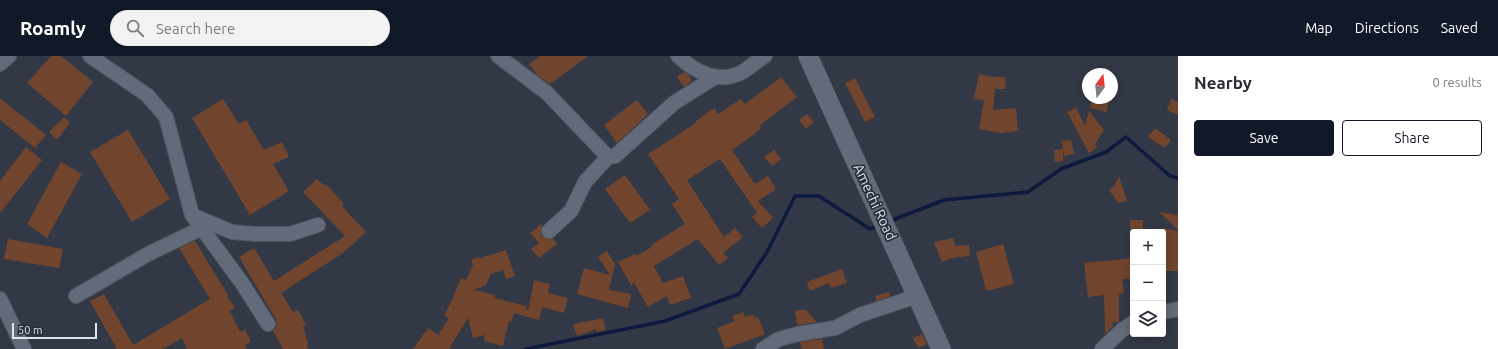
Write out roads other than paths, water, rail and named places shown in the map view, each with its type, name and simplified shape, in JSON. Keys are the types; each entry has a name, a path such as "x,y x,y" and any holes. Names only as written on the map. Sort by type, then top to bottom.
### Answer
{"main road":[{"name":"Amechi Road","path":"808,56 941,349"}],"street":[{"path":"0,64 9,56"},
{"path":"90,56 147,95 166,117 192,214 242,283 268,324"},
{"path":"498,56 547,93 608,157"},
{"path":"678,56 686,64 698,71 715,77 737,75 765,56"},
{"path":"549,231 571,211 585,182 608,157 615,156 674,103 715,77"},
{"path":"192,214 232,232 255,234 290,234 318,225"},
{"path":"76,296 148,254 202,228"},
{"path":"763,349 779,340 798,334 835,328 860,315 917,296"},
{"path":"2,308 24,349"},
{"path":"1166,311 1178,309"},
{"path":"1102,349 1122,330 1130,325"}],"waterway":[{"path":"890,221 944,200 1028,192 1061,169 1106,152 1126,137 1170,176 1178,178"},
{"path":"526,349 665,321 739,294 767,252 795,196 819,196 870,229 878,226"}]}
